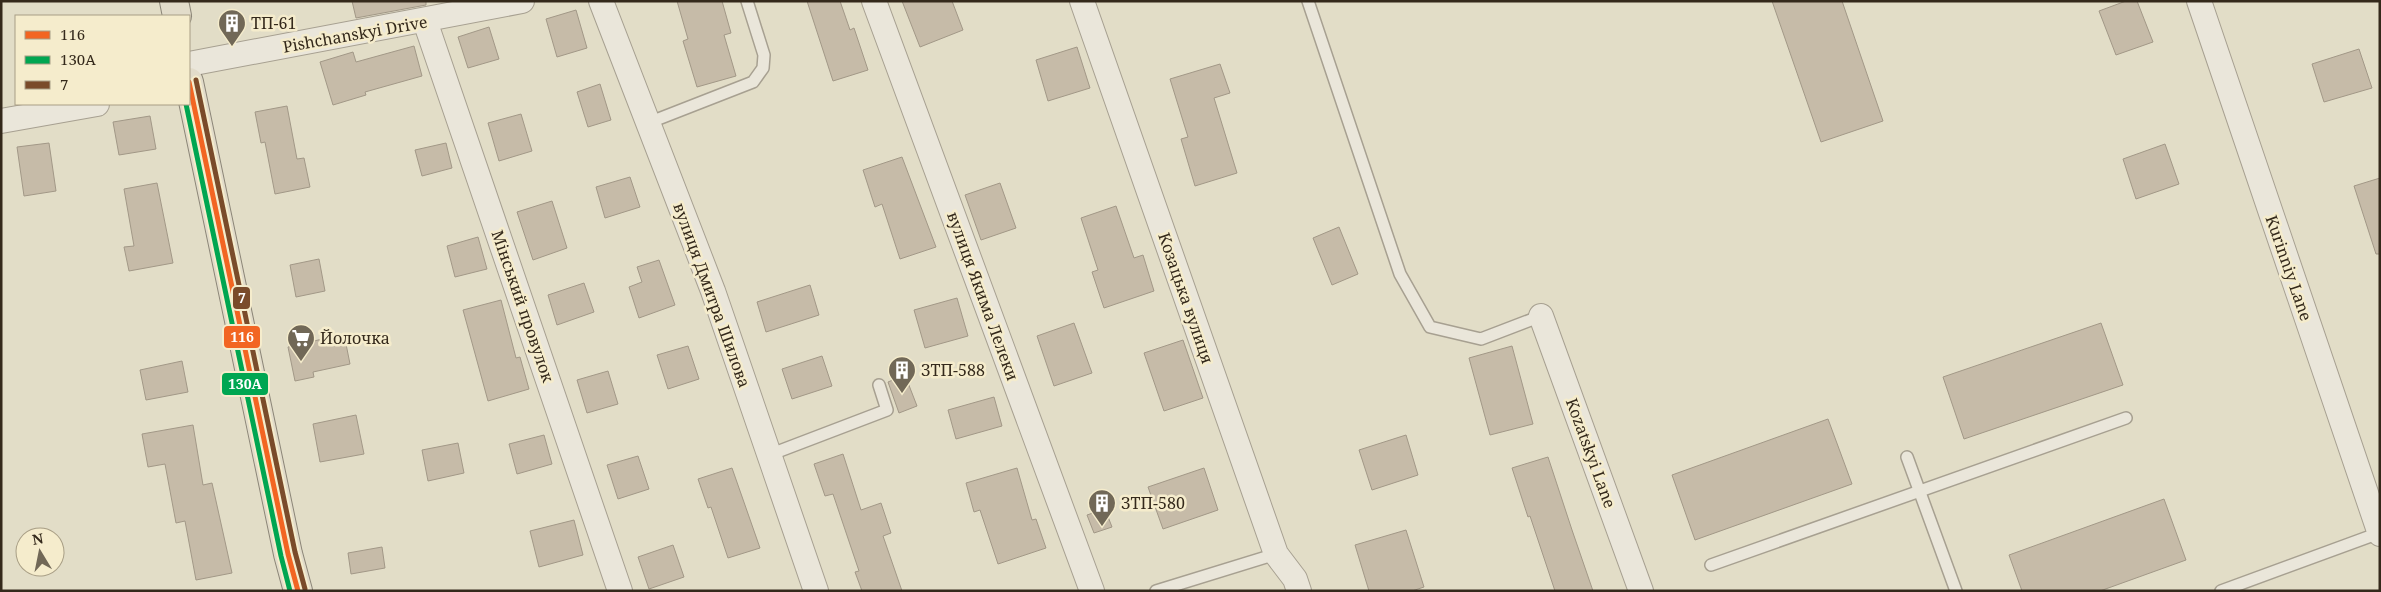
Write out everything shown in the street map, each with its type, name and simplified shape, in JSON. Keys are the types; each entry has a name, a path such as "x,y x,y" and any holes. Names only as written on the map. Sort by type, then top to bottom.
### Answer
{"main road":[{"path":"174,1 177,15"},
{"path":"190,85 284,535 298,591"}],"street":[{"name":"Pishchanskyi Drive","path":"190,80 425,21 522,1"},
{"name":"вулиця Дмитра Шилова","path":"601,1 713,291 816,591"},
{"name":"вулиця Якима Лелеки","path":"874,1 1092,591"},
{"name":"Козацька вулиця","path":"1082,1 1276,554 1295,580 1299,591"},
{"name":"Kurinniy Lane","path":"2199,1 2380,534"},
{"name":"Мінський провулок","path":"425,21 620,591"},
{"path":"1,121 91,105"},
{"name":"Kozatskyi Lane","path":"1542,316 1641,591"}],"lane":[{"path":"648,123 753,82 764,68 764,54 747,1"},
{"path":"1308,1 1400,274 1430,327 1481,339 1542,316"},
{"path":"769,455 888,410 879,385"},
{"path":"1711,565 2126,418"},
{"path":"1907,457 1956,591"},
{"path":"2221,591 2380,534"},
{"path":"1156,591 1276,554"}],"building":[{"path":"352,1 426,1 426,5 356,18"},
{"path":"677,1 722,1 731,33 724,35 736,76 697,87 683,41 688,39"},
{"path":"807,1 840,1 850,30 854,28 868,70 833,81"},
{"path":"902,1 952,1 963,30 920,47"},
{"path":"1772,1 1842,1 1883,121 1821,142"},
{"path":"2126,1 2137,1 2153,42 2116,55 2099,11"},
{"path":"576,10 587,48 557,57 546,19"},
{"path":"489,27 499,59 468,68 458,37"},
{"path":"414,46 422,76 365,92 366,95 333,105 320,62 353,52 356,62"},
{"path":"1077,47 1090,88 1048,101 1036,60"},
{"path":"2359,49 2372,88 2324,102 2312,64"},
{"path":"1220,64 1230,93 1214,98 1237,173 1195,186 1181,139 1188,137 1170,79"},
{"path":"600,84 611,120 588,127 577,92"},
{"path":"287,106 297,159 304,158 310,187 275,194 265,142 261,143 255,112"},
{"path":"521,114 532,151 499,161 488,123"},
{"path":"150,116 156,149 119,155 113,122"},
{"path":"49,143 56,191 24,196 17,147"},
{"path":"446,143 452,168 422,176 415,150"},
{"path":"2165,144 2179,184 2136,199 2123,159"},
{"path":"902,157 936,247 900,259 882,204 875,207 863,170"},
{"path":"630,177 640,207 605,218 596,187"},
{"path":"2380,178 2380,254 2376,254 2354,186"},
{"path":"157,183 173,263 129,271 124,247 134,246 124,189"},
{"path":"1000,183 1016,228 981,240 965,195"},
{"path":"552,201 567,248 533,260 517,212"},
{"path":"1116,206 1134,258 1143,255 1154,291 1104,308 1092,272 1098,270 1081,218"},
{"path":"1339,227 1358,274 1332,285 1313,238"},
{"path":"478,237 487,269 455,277 447,246"},
{"path":"319,259 325,291 296,297 290,265"},
{"path":"659,260 675,305 639,318 629,287 642,282 637,267"},
{"path":"584,283 594,312 557,325 548,295"},
{"path":"810,285 819,315 766,332 757,302"},
{"path":"957,298 968,336 925,348 914,310"},
{"path":"501,300 516,358 520,357 529,389 488,401 463,310"},
{"path":"1074,323 1092,373 1054,386 1037,336"},
{"path":"2101,323 2123,385 1964,439 1943,377"},
{"path":"344,334 350,364 313,372 314,377 295,381 288,347"},
{"path":"1183,340 1203,398 1164,411 1144,353"},
{"path":"688,346 699,379 668,389 657,355"},
{"path":"1512,346 1533,424 1490,435 1469,358"},
{"path":"822,356 832,386 792,399 782,369"},
{"path":"182,361 188,392 146,400 140,370"},
{"path":"608,371 618,404 587,413 577,380"},
{"name":"ЗТП-588","path":"905,375 917,406 899,413 888,382"},
{"path":"994,397 1002,426 956,439 948,410"},
{"path":"356,415 364,454 320,462 313,424"},
{"path":"1828,419 1852,484 1695,540 1672,475"},
{"path":"193,425 203,485 212,483 232,573 196,580 185,521 176,523 165,464 148,467 142,434"},
{"path":"544,435 552,464 517,474 509,444"},
{"path":"1406,435 1418,475 1372,490 1359,450"},
{"path":"458,443 464,473 428,481 422,450"},
{"path":"843,454 861,510 881,503 891,533 883,536 902,591 862,591 855,572 859,571 833,494 825,496 814,464"},
{"path":"638,456 649,489 618,499 607,465"},
{"path":"1548,457 1593,591 1555,591 1530,516 1528,517 1512,468"},
{"path":"732,468 760,548 728,558 711,507 708,508 698,479"},
{"path":"1017,468 1032,520 1036,519 1046,548 998,564 980,510 974,512 966,483"},
{"path":"1204,468 1218,510 1163,529 1148,487"},
{"path":"2164,499 2186,560 2100,591 2022,591 2009,555"},
{"path":"1105,509 1112,527 1094,533 1087,515"},
{"path":"574,520 583,555 539,567 530,531"},
{"path":"1406,530 1424,587 1412,591 1369,591 1355,545"},
{"path":"673,545 684,577 649,589 638,557"},
{"path":"382,547 385,568 351,574 348,553"}],"transit line":[{"name":"7","path":"196,80 295,552 305,589"},
{"name":"116","path":"190,87 288,554 298,591"},
{"name":"130А","path":"186,105 290,591"}],"place":[{"name":"ТП-61","path":"232,47"},
{"name":"Йолочка","path":"301,362"},
{"name":"ЗТП-588","path":"902,394"},
{"name":"ЗТП-580","path":"1102,527"}]}
